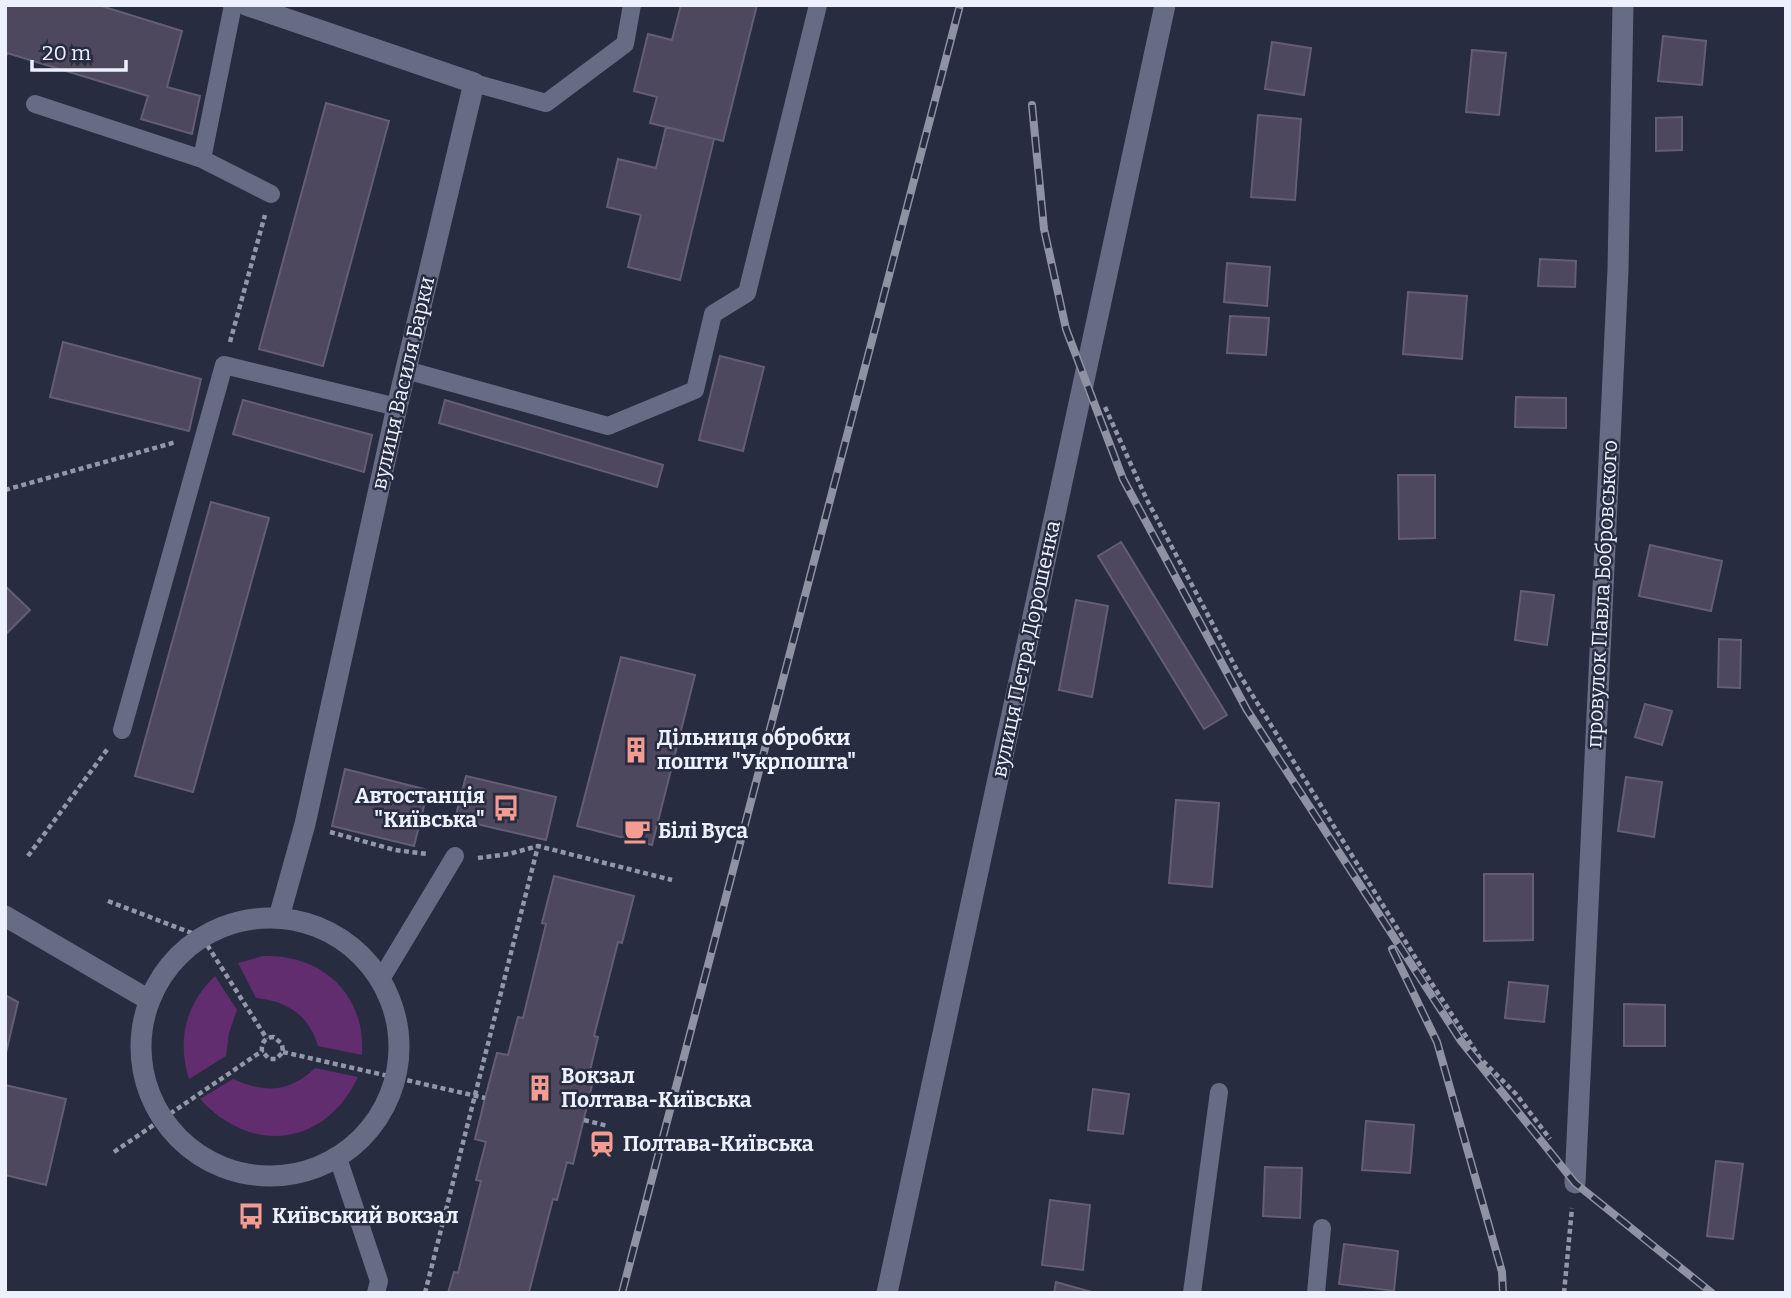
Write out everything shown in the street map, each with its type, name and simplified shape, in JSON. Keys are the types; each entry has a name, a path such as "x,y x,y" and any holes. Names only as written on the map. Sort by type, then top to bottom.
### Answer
{"street":[{"path":"246,5 474,83"},
{"name":"вулиця Петра Дорошенка","path":"887,1293 1165,5"},
{"name":"провулок Павла Бобровського","path":"1575,1178 1618,270 1623,5"},
{"name":"вулиця Василя Барки","path":"279,917 305,824 397,407 474,83"},
{"path":"5,916 149,1000"},
{"path":"279,917 319,927 354,948 381,979 390,998 400,1037 396,1078 388,1102 375,1124 358,1143 338,1158 315,1169 265,1177 241,1173 196,1154 177,1138 162,1119 151,1100 141,1061 143,1020 149,1000 170,964 184,950 202,937 239,921 279,917"}],"lane":[{"path":"202,159 233,5"},
{"path":"474,83 546,103 625,44 632,5"},
{"path":"406,370 608,426 695,390 713,314 747,293 818,5"},
{"path":"35,104 202,159 271,194"},
{"path":"122,730 224,365 397,407"},
{"path":"381,979 455,856"},
{"path":"1192,1293 1219,1092"},
{"path":"338,1158 379,1281 376,1293"},
{"path":"1316,1293 1322,1228"}],"path":[{"path":"224,365 271,194"},
{"path":"1100,395 1147,500 1238,671 1424,973 1480,1058 1516,1094 1575,1178 1564,1293"},
{"path":"5,490 205,434"},
{"path":"28,856 122,730"},
{"path":"305,824 395,850 473,858 509,854 538,846 672,880"},
{"path":"425,1293 538,846"},
{"path":"108,901 202,937 267,1039"},
{"path":"274,1037 280,1040 283,1052 276,1059 269,1059 262,1051 262,1044 274,1037"},
{"path":"114,1152 262,1051"},
{"path":"283,1052 485,1098"},
{"path":"583,1120 608,1126"}],"shaded area":[{"path":"263,956 304,962 321,970 336,982 348,996 357,1014 362,1055 318,1046 303,1018 278,1002 256,998 238,963"},
{"path":"215,976 237,1010 229,1033 226,1056 189,1079 184,1051 186,1024 197,999"},
{"path":"315,1068 358,1077 344,1100 327,1118 307,1129 286,1135 264,1135 242,1129 220,1117 200,1099 233,1079 256,1087 276,1088 296,1082"}],"building":[{"path":"5,5 98,5 182,31 167,87 200,96 192,134 141,119 148,96 7,53 5,61"},
{"path":"681,5 757,5 723,141 650,123 657,97 634,91 648,34 672,40"},
{"path":"1663,36 1706,41 1702,85 1658,81"},
{"path":"1272,42 1311,48 1304,95 1265,89"},
{"path":"1472,50 1506,53 1499,115 1466,112"},
{"path":"326,103 389,121 323,366 259,349"},
{"path":"1258,115 1301,119 1295,200 1251,197"},
{"path":"1682,117 1682,150 1656,151 1656,118"},
{"path":"666,127 714,139 680,280 628,267 641,215 607,207 618,159 656,168"},
{"path":"1540,259 1576,261 1575,287 1538,286"},
{"path":"1227,263 1270,267 1267,306 1224,302"},
{"path":"1408,292 1467,296 1462,359 1403,354"},
{"path":"1230,316 1269,318 1266,355 1227,353"},
{"path":"63,342 201,379 189,431 50,397"},
{"path":"720,356 764,367 743,451 699,440"},
{"path":"1516,397 1566,398 1566,428 1515,427"},
{"path":"243,400 372,435 364,472 233,434"},
{"path":"445,400 663,465 657,487 439,423"},
{"path":"1398,475 1435,475 1435,538 1399,539"},
{"path":"211,502 269,518 193,792 135,776"},
{"path":"1121,542 1227,715 1204,729 1098,556"},
{"path":"1650,545 1722,561 1711,611 1639,596"},
{"path":"5,586 30,610 5,635"},
{"path":"1521,591 1554,595 1547,645 1515,640"},
{"path":"1076,600 1108,606 1092,697 1059,690"},
{"path":"1719,639 1741,640 1740,688 1718,687"},
{"name":"Дільниця обробки пошти \"Укрпошта\"","path":"621,657 695,675 652,845 577,826"},
{"path":"1645,704 1672,711 1662,745 1635,737"},
{"path":"345,769 428,790 414,846 332,826"},
{"name":"Автостанція \"Київська\"","path":"466,776 556,797 546,840 455,819"},
{"path":"1626,777 1662,782 1654,837 1618,831"},
{"path":"1176,800 1219,803 1212,887 1169,883"},
{"path":"1484,874 1533,874 1533,940 1484,941"},
{"name":"Вокзал Полтава-Київська","path":"554,876 634,896 622,943 618,942 594,1036 598,1037 589,1075 594,1077 573,1164 567,1162 557,1200 553,1199 529,1292 533,1293 448,1293 454,1272 458,1273 481,1181 476,1180 486,1142 475,1139 485,1098 497,1053 508,1055 518,1017 523,1018 546,924 542,923"},
{"path":"1509,982 1548,986 1544,1022 1505,1018"},
{"path":"5,995 18,1002 5,1057"},
{"path":"1624,1004 1665,1005 1665,1046 1624,1046"},
{"path":"5,1085 66,1099 46,1185 5,1175"},
{"path":"1093,1089 1129,1094 1123,1134 1088,1130"},
{"path":"1366,1121 1414,1125 1410,1173 1362,1170"},
{"path":"1716,1161 1743,1164 1733,1239 1707,1236"},
{"path":"1265,1167 1302,1168 1300,1218 1263,1216"},
{"path":"1050,1200 1090,1205 1083,1270 1042,1265"},
{"path":"1344,1244 1398,1251 1394,1291 1339,1284"},
{"path":"1056,1282 1095,1293 1054,1293"}],"railway":[{"path":"622,1293 960,5"},
{"path":"1032,105 1044,229 1066,329 1123,479 1247,710 1461,1041 1575,1183 1712,1293"},
{"path":"1392,949 1437,1042 1502,1272 1503,1293"}],"place":[{"name":"Дільниця обробки пошти \"Укрпошта\"","path":"636,750"},
{"name":"Автостанція \"Київська\"","path":"506,808"},
{"name":"Білі Вуса","path":"637,831"},
{"name":"Вокзал Полтава-Київська","path":"540,1088"},
{"name":"Полтава-Київська","path":"602,1144"},
{"name":"Київський вокзал","path":"251,1216"}]}
